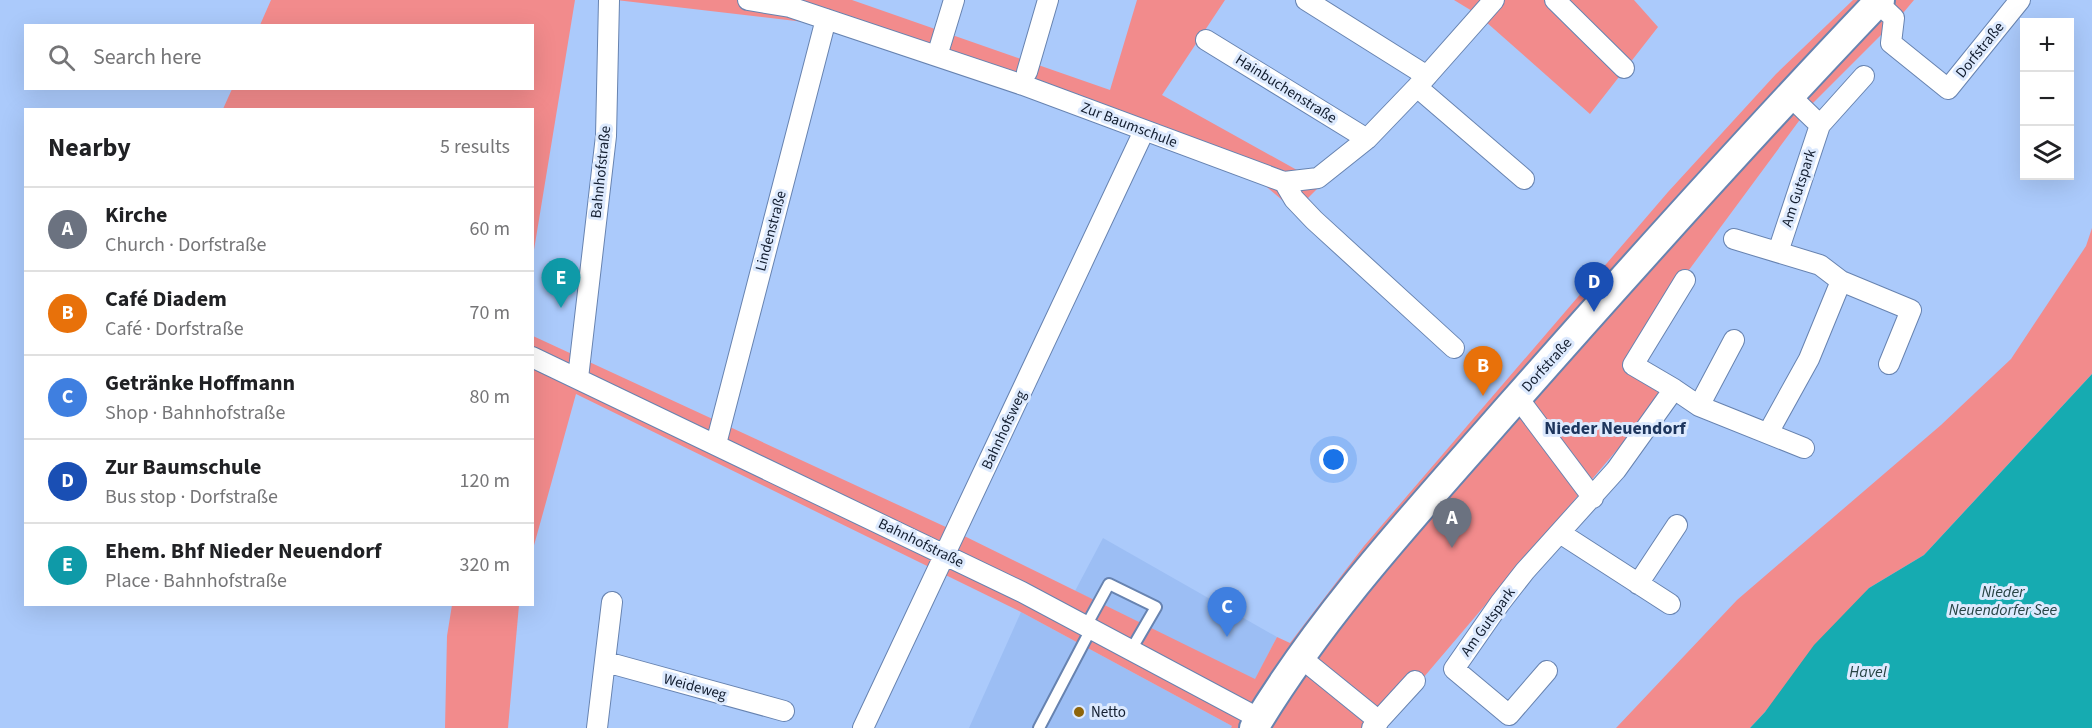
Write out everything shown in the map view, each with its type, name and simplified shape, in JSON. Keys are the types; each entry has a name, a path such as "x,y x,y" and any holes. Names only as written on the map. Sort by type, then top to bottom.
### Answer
{"main road":[{"name":"Dorfstraße","path":"1257,723 1300,657 1362,576 1518,398 1790,96 1879,1"}],"street":[{"name":"Bahnhofstraße","path":"578,378 606,136 609,0"},
{"name":"Zur Baumschule","path":"748,0 791,3 826,19 1023,85 1284,183"},
{"path":"937,56 954,0"},
{"path":"1027,72 1048,0"},
{"path":"1306,0 1422,81 1524,179"},
{"path":"1454,348 1314,220 1294,199 1284,183 1318,178 1367,139 1494,0"},
{"path":"1555,0 1624,68"},
{"name":"Dorfstraße","path":"1879,1 1894,18 1891,43 1948,89 2020,0"},
{"name":"Lindenstraße","path":"716,444 826,19"},
{"name":"Hainbuchenstraße","path":"1206,40 1367,139"},
{"name":"Am Gutspark","path":"1778,252 1820,125 1864,76"},
{"path":"1790,96 1820,125"},
{"name":"Bahnhofsweg","path":"862,728 1144,131"},
{"path":"1734,239 1820,265 1842,281 1911,310 1889,364"},
{"path":"1685,280 1633,365 1699,406 1804,448"},
{"path":"1768,433 1809,359 1842,281"},
{"path":"1699,406 1734,340"},
{"name":"Bahnhofstraße","path":"534,358 944,554 1131,650 1257,723"},
{"name":"Am Gutspark","path":"1547,671 1509,715 1454,669 1525,571 1616,470 1674,389"},
{"path":"1518,398 1593,498"},
{"path":"1638,584 1677,525"},
{"path":"1560,533 1670,604"},
{"path":"597,728 612,602"},
{"path":"1300,657 1376,724 1415,681"},
{"name":"Weideweg","path":"606,662 784,711"}],"lane":[{"path":"1039,728 1109,584 1156,607 1131,650"}],"shaded area":[{"path":"271,0 575,0 534,250 534,108 223,108 232,90 534,90 534,24 260,24"},
{"path":"616,0 852,0 1110,90 1137,0 1225,0 1162,95 1322,184 1295,211 1261,182 838,26"},
{"path":"1454,0 1634,0 1658,27 1590,114 1477,14"},
{"path":"1853,0 1914,0 1810,106 1686,274 1624,367 1667,391 1412,691 1384,728 1231,728 1232,726 1021,612 576,394 534,545 534,336 948,528 1255,679 1277,637 1290,643 1364,546 1668,192 1776,74"},
{"path":"2092,228 2092,374 1924,555 1869,588 1750,728 1616,728 1737,600 1941,425 2011,359 2086,246"},
{"path":"1103,538 1277,637 1255,680 1075,591"},
{"path":"452,606 519,606 508,728 445,728 447,636"},
{"path":"1021,612 1232,726 1231,728 969,728"}],"water":[{"name":"Nieder Neuendorfer See","path":"2092,374 2092,728 1750,728 1765,712 1814,645 1869,588 1924,555"}],"place":[{"name":"Ehem. Bhf Nieder Neuendorf","path":"561,308"},
{"name":"Zur Baumschule","path":"1594,312"},
{"name":"Café Diadem","path":"1483,396"},
{"name":"Kirche","path":"1452,548"},
{"name":"Getränke Hoffmann","path":"1227,637"},
{"name":"Netto","path":"1079,712"}],"district":[{"name":"Nieder Neuendorf","path":"1615,428"}],"water label":[{"name":"Havel","path":"1868,672"}]}
